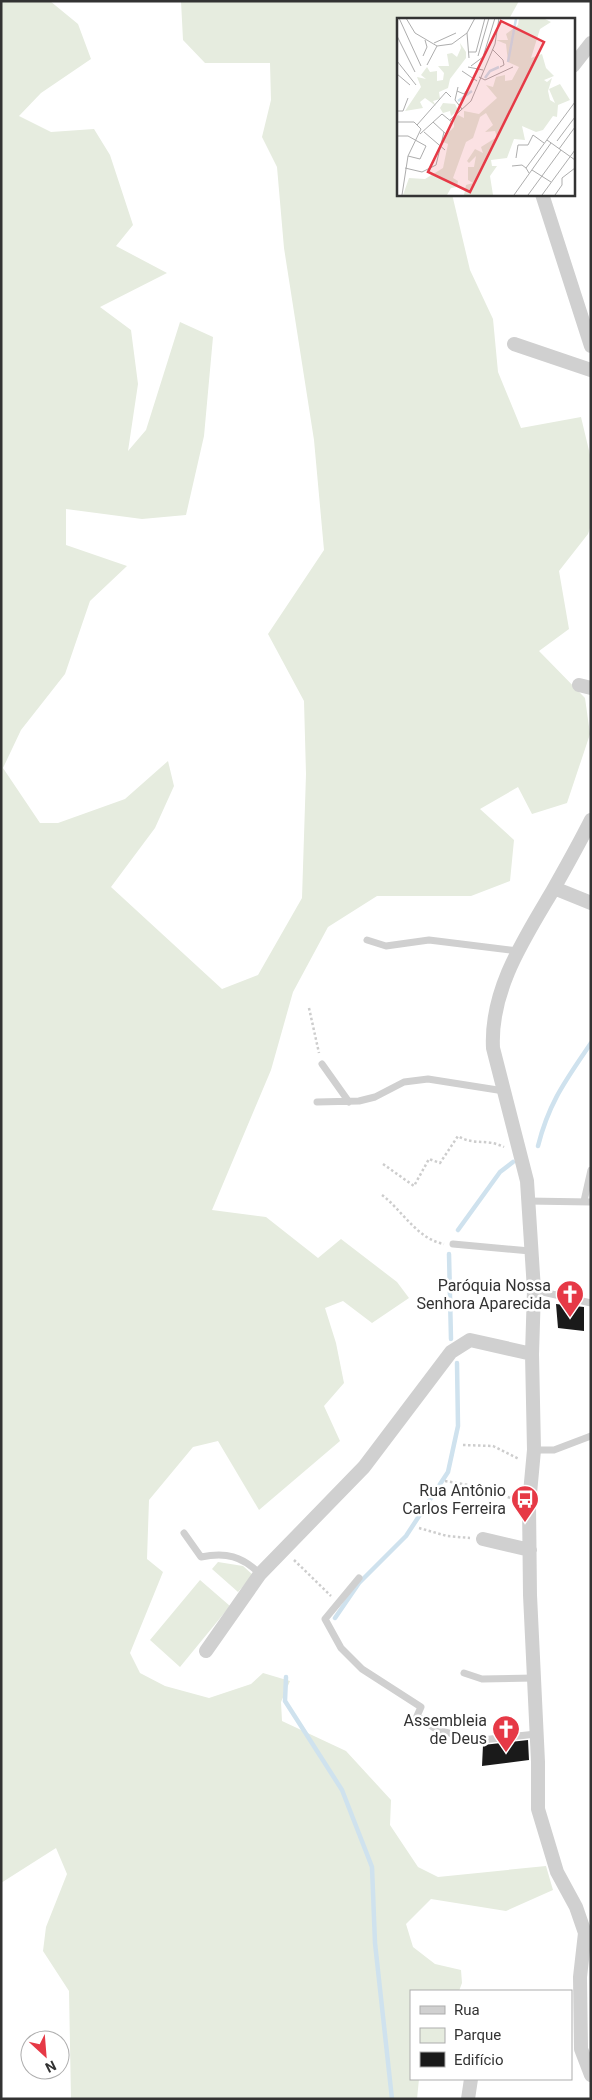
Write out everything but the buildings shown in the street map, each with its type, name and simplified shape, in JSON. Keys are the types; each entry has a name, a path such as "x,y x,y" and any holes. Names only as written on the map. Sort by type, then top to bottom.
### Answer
{"street":[{"path":"574,65 591,43"},
{"path":"542,195 591,346"},
{"path":"514,344 591,370"},
{"path":"591,820 518,951 499,999 492,1030 493,1048 527,1180 530,1251 534,1290 532,1354 534,1450 530,1504 530,1550 538,1809 558,1872 576,1908 585,1933 580,1977 581,2049 591,2075"},
{"path":"554,888 591,903"},
{"path":"206,1651 260,1574 364,1467 451,1352 470,1340 532,1354"},
{"path":"484,1539 530,1550"},
{"path":"468,2099 471,2080"}],"lane":[{"path":"367,940 386,946 429,940 518,951"},
{"path":"322,1064 349,1102"},
{"path":"317,1102 349,1102 375,1097 404,1082 428,1079 504,1091"},
{"path":"528,1201 588,1201 591,1170"},
{"path":"453,1244 530,1251"},
{"path":"534,1290 591,1304"},
{"path":"534,1450 554,1450 591,1436"},
{"path":"184,1533 201,1557 219,1553 248,1561 260,1574"},
{"path":"359,1578 340,1604 325,1619 342,1648 362,1669 422,1707 416,1716 434,1728 473,1741 536,1734"},
{"path":"464,1673 482,1679 535,1678"}],"path":[{"path":"309,1008 322,1064"},
{"path":"383,1164 414,1186 428,1159 440,1163 458,1136 468,1142 491,1141 521,1155"},
{"path":"382,1195 396,1206 424,1235 441,1244 453,1244"},
{"path":"463,1445 493,1446 532,1465"},
{"path":"445,1481 480,1487 530,1504"},
{"path":"419,1528 447,1536 484,1539"},
{"path":"283,1549 340,1604"}],"green space":[{"path":"1,1 50,1 78,24 91,59 41,93 19,116 51,132 94,129 110,155 133,225 116,246 167,273 100,307 131,330 138,384 128,451 146,430 180,322 213,337 204,436 186,515 142,519 66,509 66,545 127,566 90,601 65,674 21,730 3,768 40,823 58,823 125,799 168,761 174,786 155,828 111,887 222,989 258,975 302,898 306,774 304,701 268,634 324,550 314,440 284,248 277,167 262,137 271,100 270,63 205,63 183,40 181,1 519,1 510,18 397,18 397,195 452,195 470,270 493,319 498,372 521,428 581,417 591,459 591,525 588,534 559,571 569,629 539,651 585,698 590,734 567,803 532,814 518,787 480,809 514,840 510,881 471,896 377,896 328,927 293,992 271,1070 212,1210 266,1217 318,1258 341,1239 397,1282 409,1298 372,1323 343,1301 325,1308 336,1343 344,1383 324,1406 340,1441 259,1510 218,1441 193,1447 149,1500 147,1559 163,1572 130,1653 140,1673 165,1686 209,1698 251,1684 263,1673 290,1681 281,1702 282,1721 346,1751 391,1800 390,1825 418,1867 438,1877 546,1866 553,1890 506,1911 431,1899 406,1924 413,1947 435,1964 461,1970 462,1983 459,1990 410,1990 410,2080 419,2080 417,2099 71,2099 69,1991 43,1951 46,1927 67,1874 56,1848 1,1883"},
{"path":"218,1562 243,1566 253,1575 238,1592 212,1569"},
{"path":"200,1580 230,1606 180,1667 150,1640"}],"waterway":[{"path":"538,1146 542,1130 553,1104 566,1080 591,1043"},
{"path":"458,1230 500,1172 513,1162"},
{"path":"449,1254 451,1339"},
{"path":"335,1618 359,1583 406,1536 448,1472 458,1426 457,1363"},
{"path":"286,1677 285,1701 342,1790 372,1867 375,1943 392,2099"}],"place":[{"name":"Paróquia Nossa Senhora Aparecida","path":"570,1318"},
{"name":"Rua Antônio Carlos Ferreira","path":"525,1523"},
{"name":"Assembleia de Deus","path":"506,1753"}]}
